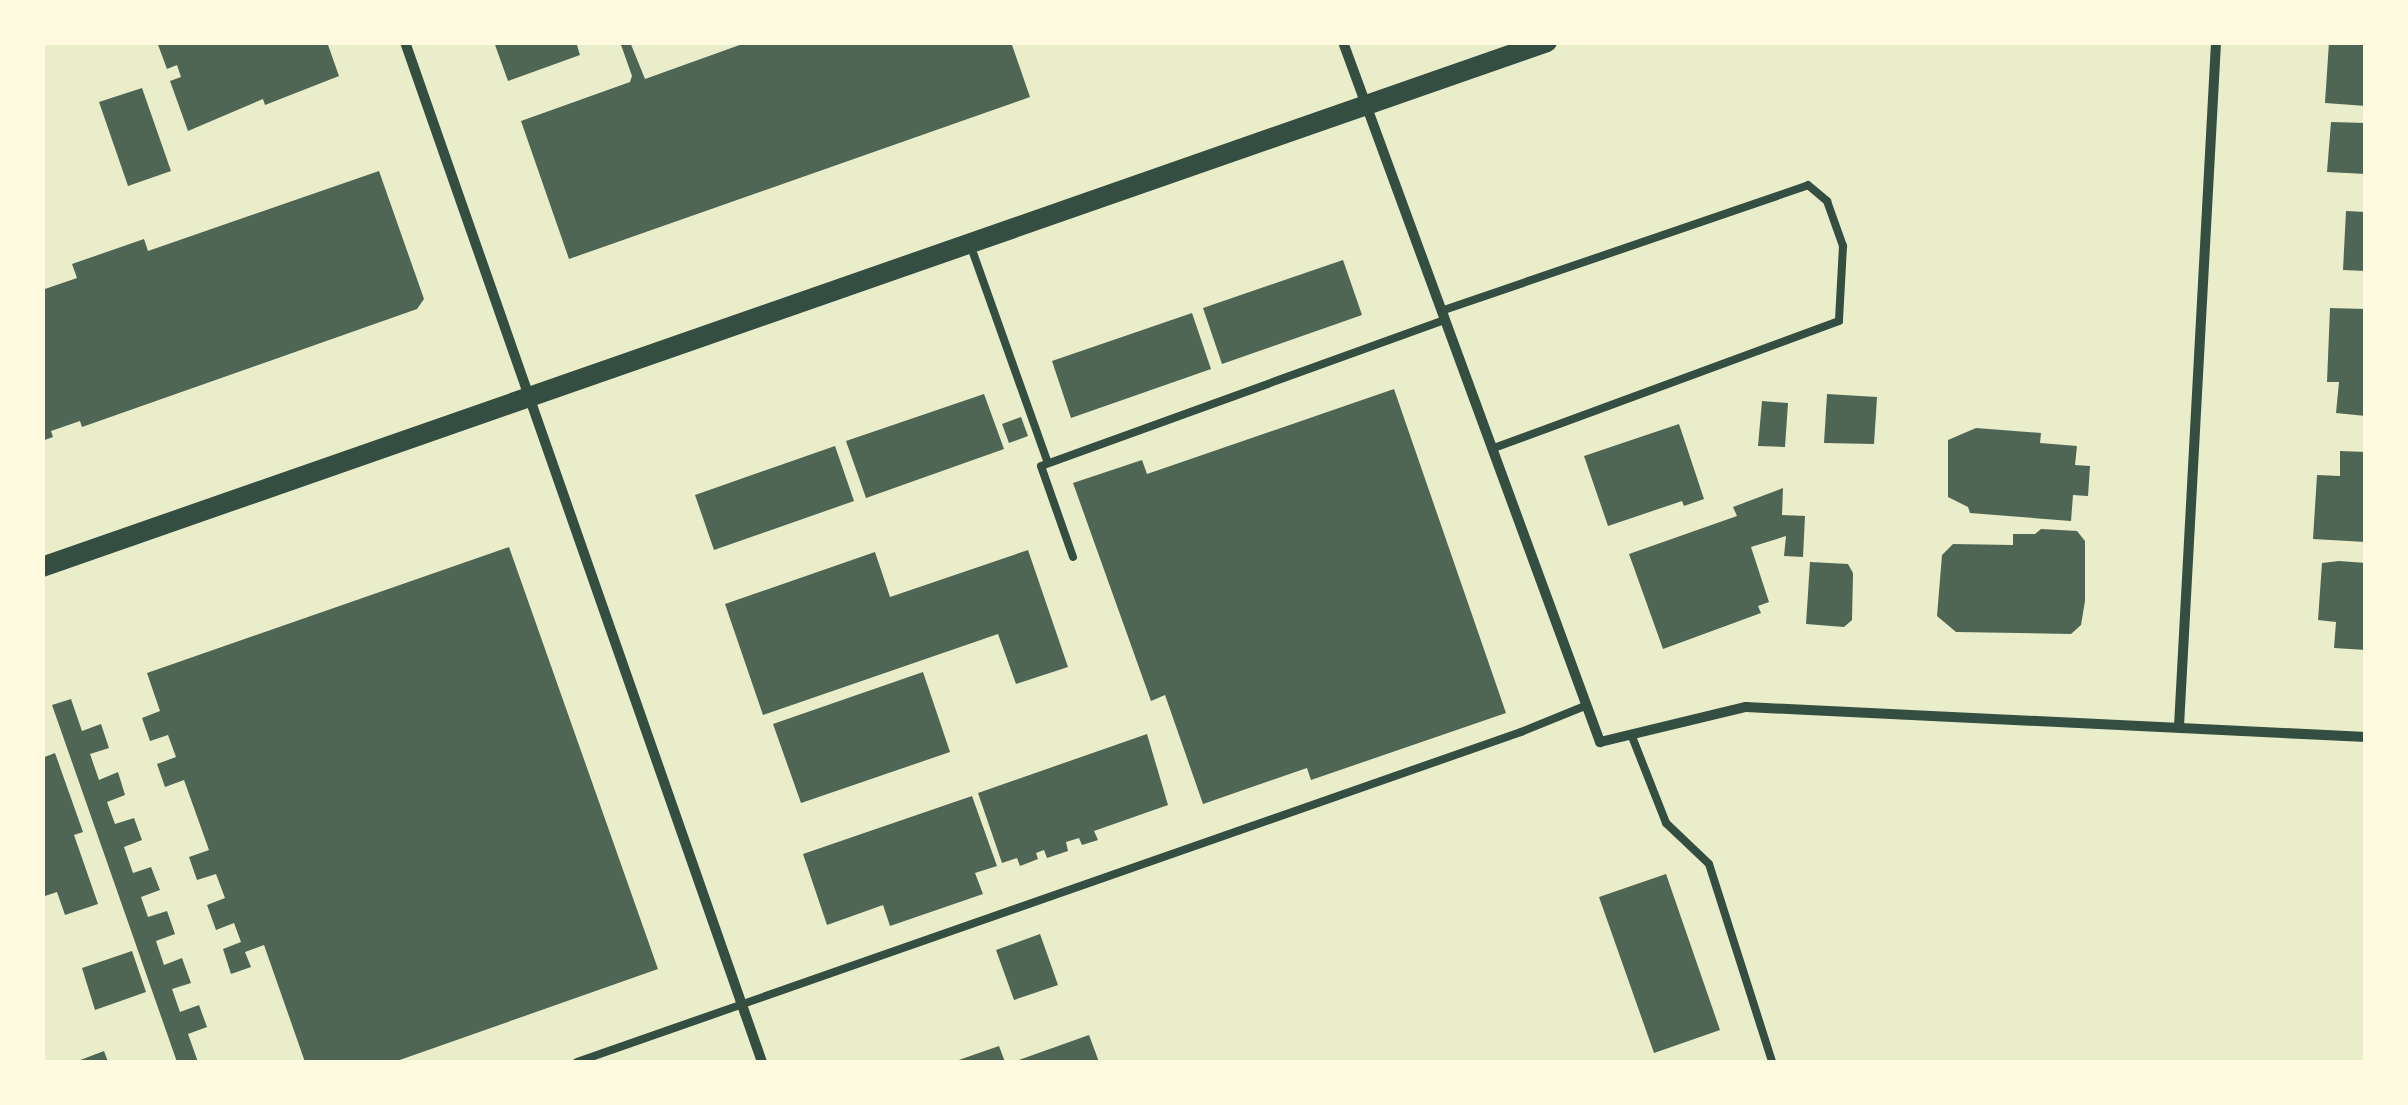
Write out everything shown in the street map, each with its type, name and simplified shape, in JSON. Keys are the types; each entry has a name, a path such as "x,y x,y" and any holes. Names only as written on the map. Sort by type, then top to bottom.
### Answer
{"main road":[{"path":"42,567 1365,106 1515,48 1547,42"}],"street":[{"path":"405,42 526,397 762,1062"},
{"path":"1343,42 1600,742 1746,706 2366,737"},
{"path":"2179,726 2216,42"}],"lane":[{"path":"1074,557 1041,466 1604,255 1808,185 1828,201 1843,246 1839,321 1492,449"},
{"path":"970,242 1048,463"},
{"path":"577,1062 1502,739 1587,704"},
{"path":"1631,734 1666,823 1709,864 1772,1062"}],"building":[{"path":"157,42 327,42 339,76 265,105 263,99 188,131 170,81 181,77 177,65 167,69"},
{"path":"494,42 576,42 580,55 508,81"},
{"path":"620,42 630,42 645,79 748,42 1011,42 1030,97 569,259 521,121 630,82 632,76"},
{"path":"2329,42 2366,42 2366,106 2325,103"},
{"path":"142,88 171,171 128,186 99,102"},
{"path":"2331,122 2366,123 2366,174 2327,172"},
{"path":"379,171 424,299 417,309 82,427 80,421 51,431 53,437 42,441 42,290 77,278 72,264 144,239 148,251"},
{"path":"2346,211 2366,212 2366,271 2343,270"},
{"path":"1343,260 1362,315 1222,364 1203,308"},
{"path":"2330,308 2366,309 2366,416 2336,413 2339,382 2327,382"},
{"path":"1192,313 1211,369 1071,418 1052,361"},
{"path":"1394,389 1506,713 1311,780 1307,768 1203,804 1165,695 1151,701 1073,483 1142,460 1147,474"},
{"path":"984,394 1004,449 866,498 846,441"},
{"path":"1827,394 1877,397 1874,444 1824,443"},
{"path":"1762,401 1788,403 1785,447 1758,446"},
{"path":"1021,417 1028,436 1009,443 1002,424"},
{"path":"1679,424 1704,499 1684,506 1682,501 1608,526 1584,456"},
{"path":"1976,428 2041,433 2040,443 2077,446 2075,465 2090,466 2088,496 2073,495 2071,521 1970,513 1968,507 1948,497 1948,440"},
{"path":"835,446 854,501 714,550 695,495"},
{"path":"2340,451 2366,452 2366,542 2313,539 2317,475 2340,476"},
{"path":"1783,488 1782,515 1805,516 1803,557 1784,556 1786,536 1751,547 1769,602 1758,606 1761,613 1663,649 1629,554 1737,516 1733,507"},
{"path":"2041,529 2077,531 2085,541 2085,601 2081,625 2071,634 1956,632 1937,616 1942,555 1953,544 2013,545 2013,534 2035,534"},
{"path":"509,547 658,969 394,1062 305,1062 264,945 245,952 251,967 231,974 223,949 241,942 234,923 216,930 207,905 225,898 216,874 197,880 189,857 209,850 184,780 165,787 157,764 176,757 168,735 150,741 142,718 160,711 147,673"},
{"path":"1028,550 1068,667 1016,684 998,634 763,715 725,604 875,552 890,597"},
{"path":"1810,562 1848,564 1853,573 1852,620 1844,627 1806,624"},
{"path":"2322,563 2366,563 2366,650 2334,648 2336,622 2318,620"},
{"path":"923,672 950,752 801,803 773,724"},
{"path":"71,699 82,731 101,724 109,748 90,754 99,780 118,772 125,795 107,802 115,824 134,818 142,840 124,847 133,873 151,867 160,890 141,897 148,917 167,911 175,934 156,941 164,965 182,958 191,983 172,989 180,1012 199,1005 207,1027 188,1034 198,1062 177,1062 52,705"},
{"path":"1147,734 1168,805 1094,831 1098,840 1082,845 1079,838 1066,842 1068,851 1047,858 1044,850 1036,853 1038,859 1020,866 1017,858 1002,863 978,793"},
{"path":"55,753 83,832 74,835 98,904 65,915 57,892 42,897 42,758"},
{"path":"972,796 997,866 975,873 983,894 890,926 883,905 827,925 803,854"},
{"path":"1666,874 1720,1030 1654,1053 1599,897"},
{"path":"1040,934 1058,985 1014,1000 996,950"},
{"path":"132,951 146,992 95,1010 82,968"},
{"path":"1089,1035 1099,1062 1013,1062"},
{"path":"999,1046 1005,1062 953,1062"},
{"path":"104,1051 108,1062 75,1062"}]}
